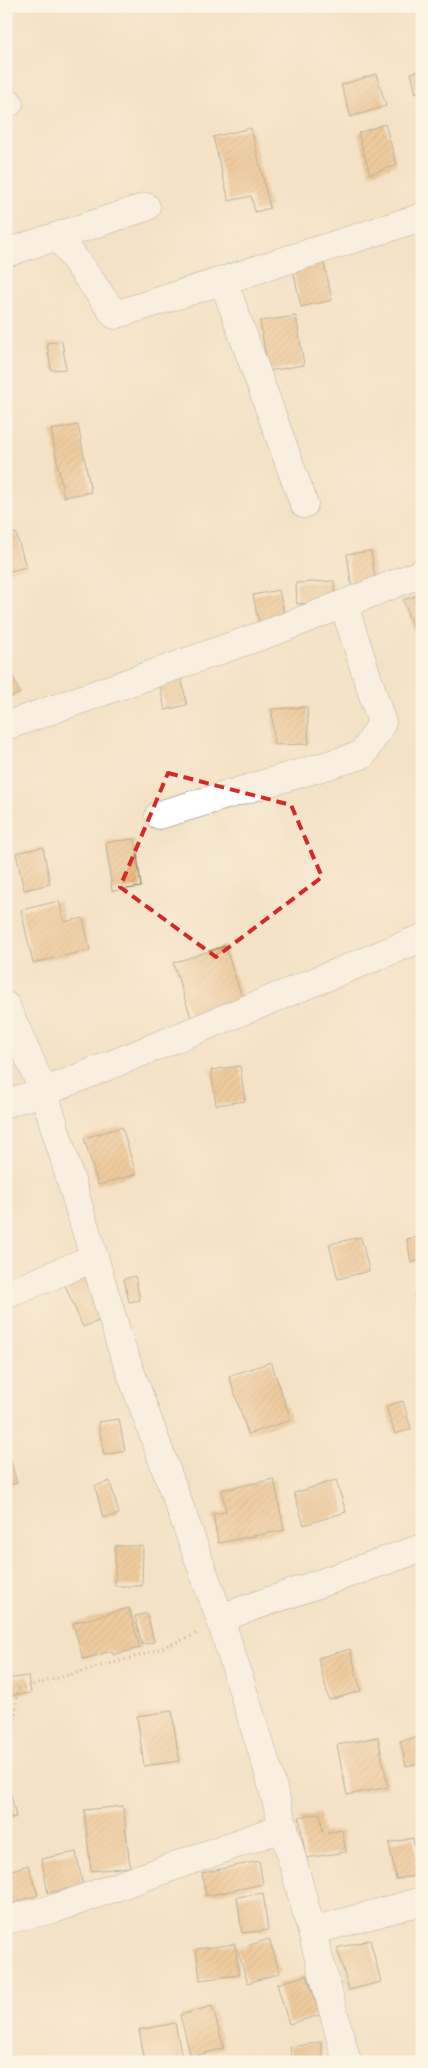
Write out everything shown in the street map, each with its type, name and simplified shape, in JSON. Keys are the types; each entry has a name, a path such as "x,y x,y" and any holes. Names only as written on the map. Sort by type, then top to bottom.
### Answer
{"street":[{"path":"6,252 146,207"},
{"path":"58,236 115,315 422,217"},
{"path":"223,280 304,504"},
{"path":"6,726 344,605 422,574"},
{"path":"159,815 362,756 382,723 344,605"},
{"path":"6,1104 44,1092 422,938"},
{"path":"6,1006 44,1092 120,1344 220,1618 268,1770 347,2062"},
{"path":"6,1295 94,1258"},
{"path":"220,1618 422,1548"},
{"path":"6,1920 57,1908 284,1827"},
{"path":"312,1931 422,1901"}],"path":[{"path":"6,1734 13,1736 18,1689 145,1654 188,1638 220,1618"}],"highlighted area":[{"path":"168,773 291,805 322,877 216,957 120,887"}],"building":[{"path":"422,70 422,91 416,93 411,73"},
{"path":"376,74 386,106 351,117 341,85"},
{"path":"385,124 397,165 370,174 358,133"},
{"path":"251,128 270,208 255,212 251,196 229,201 213,137"},
{"path":"324,263 332,300 301,307 293,269"},
{"path":"296,316 304,365 268,371 260,321"},
{"path":"62,341 66,369 51,370 47,343"},
{"path":"78,425 91,492 64,497 51,430"},
{"path":"16,533 26,567 7,572 6,536"},
{"path":"371,551 376,586 352,589 347,554"},
{"path":"334,581 335,602 297,604 296,583"},
{"path":"279,590 285,619 259,624 253,595"},
{"path":"422,594 422,630 415,633 403,600"},
{"path":"6,662 20,693 6,700"},
{"path":"181,676 187,705 165,710 159,681"},
{"path":"307,707 309,744 274,745 272,709"},
{"path":"135,839 141,887 112,891 106,842"},
{"path":"43,847 50,884 24,890 16,853"},
{"path":"59,901 64,922 83,918 90,950 33,963 21,910"},
{"path":"225,946 246,1009 194,1026 173,963"},
{"path":"240,1066 245,1101 216,1105 211,1070"},
{"path":"122,1127 136,1174 98,1185 84,1138"},
{"path":"422,1236 422,1260 411,1263 407,1239"},
{"path":"361,1237 369,1271 338,1279 329,1244"},
{"path":"88,1276 106,1318 83,1327 65,1285"},
{"path":"135,1276 140,1300 129,1302 124,1279"},
{"path":"422,1293 422,1311 418,1312 414,1294"},
{"path":"271,1362 291,1420 248,1434 229,1376"},
{"path":"403,1401 411,1429 395,1434 386,1406"},
{"path":"119,1419 125,1451 104,1455 98,1422"},
{"path":"6,1445 17,1483 6,1486"},
{"path":"274,1479 284,1530 218,1543 213,1514 226,1512 222,1490"},
{"path":"336,1480 346,1512 304,1525 294,1493"},
{"path":"110,1481 119,1514 103,1518 95,1486"},
{"path":"115,1546 143,1546 142,1586 115,1586"},
{"path":"129,1608 140,1648 113,1655 112,1651 83,1659 73,1623"},
{"path":"147,1613 154,1642 142,1645 135,1616"},
{"path":"350,1649 361,1691 329,1700 318,1658"},
{"path":"28,1676 31,1693 7,1696 6,1679"},
{"path":"172,1711 179,1761 144,1766 137,1716"},
{"path":"378,1737 388,1787 347,1795 337,1745"},
{"path":"419,1737 422,1763 406,1766 400,1741"},
{"path":"10,1790 16,1817 6,1819 6,1791"},
{"path":"123,1806 130,1867 91,1871 84,1810"},
{"path":"320,1813 323,1833 342,1830 346,1852 306,1858 299,1817"},
{"path":"413,1838 421,1875 396,1879 389,1843"},
{"path":"76,1852 83,1886 48,1893 41,1859"},
{"path":"259,1861 263,1884 206,1896 202,1873"},
{"path":"28,1865 38,1895 6,1905 6,1872"},
{"path":"263,1893 268,1930 242,1933 237,1897"},
{"path":"269,1939 280,1973 248,1983 237,1949"},
{"path":"370,1940 381,1982 349,1990 337,1948"},
{"path":"235,1944 239,1975 200,1980 196,1949"},
{"path":"307,1975 320,2015 289,2024 277,1984"},
{"path":"212,2006 224,2048 191,2057 180,2015"},
{"path":"175,2023 183,2062 145,2062 139,2030"},
{"path":"321,2042 323,2062 292,2062 290,2047"}]}
